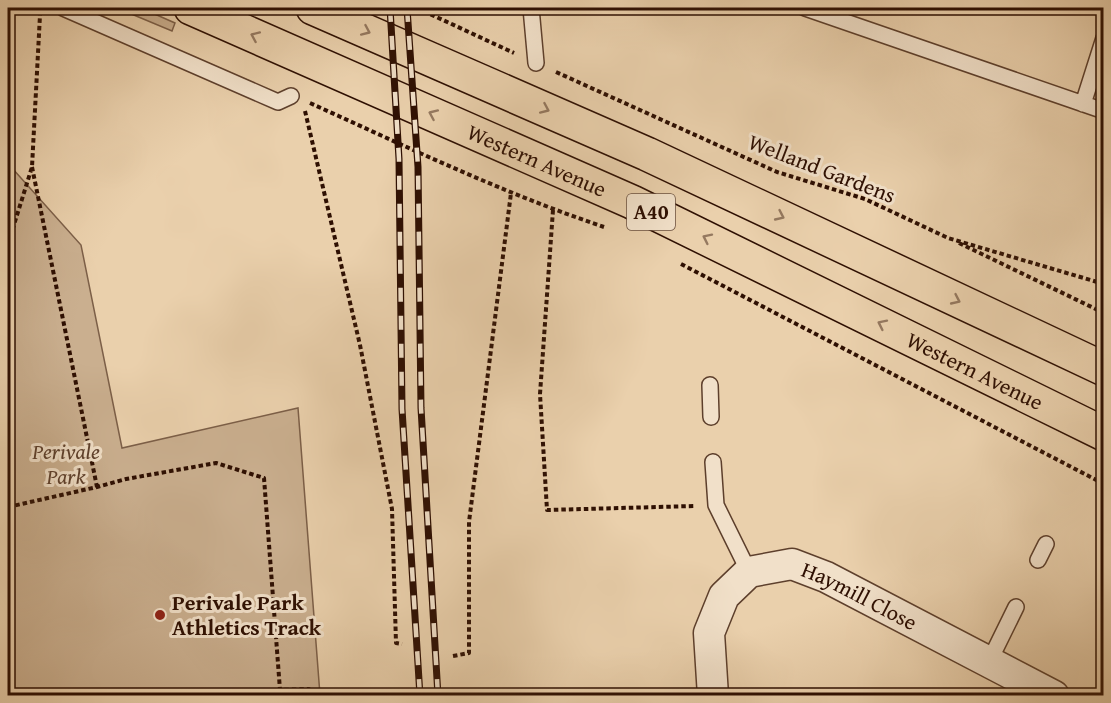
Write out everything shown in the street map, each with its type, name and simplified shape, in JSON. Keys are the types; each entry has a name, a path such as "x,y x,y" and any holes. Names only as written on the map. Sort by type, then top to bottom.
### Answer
{"highway":[{"name":"Western Avenue","path":"191,8 632,202 1104,434"},
{"name":"A40","path":"313,8 647,154 1104,369"}],"street":[{"name":"Haymill Close","path":"749,572 792,564 826,577 1054,696"},
{"path":"713,696 709,633 723,596 749,572"}],"lane":[{"path":"63,8 278,102 297,98"},
{"path":"531,8 536,63"},
{"path":"805,8 1104,111"},
{"path":"1083,104 1104,38"},
{"path":"710,385 711,417"},
{"path":"713,462 716,505 749,572"},
{"path":"1038,560 1046,544"},
{"path":"989,662 1016,607"}],"path":[{"name":"Welland Gardens","path":"417,8 777,172 865,199 948,238 1104,284"},
{"path":"8,244 32,167 41,21"},
{"path":"297,98 511,193 606,228"},
{"path":"297,98 360,345 392,509 396,643 402,644"},
{"path":"32,167 97,487"},
{"path":"453,656 469,654 469,522 511,193"},
{"path":"553,210 540,394 547,510 716,505"},
{"path":"948,238 1104,314"},
{"path":"680,264 1104,484"},
{"path":"8,507 126,479 216,463 264,478 280,690"},
{"path":"232,693 309,689 310,696"}],"green space":[{"path":"117,8 141,8 175,23 172,31"},
{"name":"Perivale Park Athletics Track","path":"12,168 81,245 122,448 298,408 320,695 8,695 8,169"}],"railway":[{"path":"390,8 399,159 402,409 420,696"},
{"path":"407,8 418,167 421,408 438,696"}],"place":[{"name":"Perivale Park Athletics Track","path":"160,615"}],"park label":[{"name":"Perivale Park","path":"66,464"}]}
